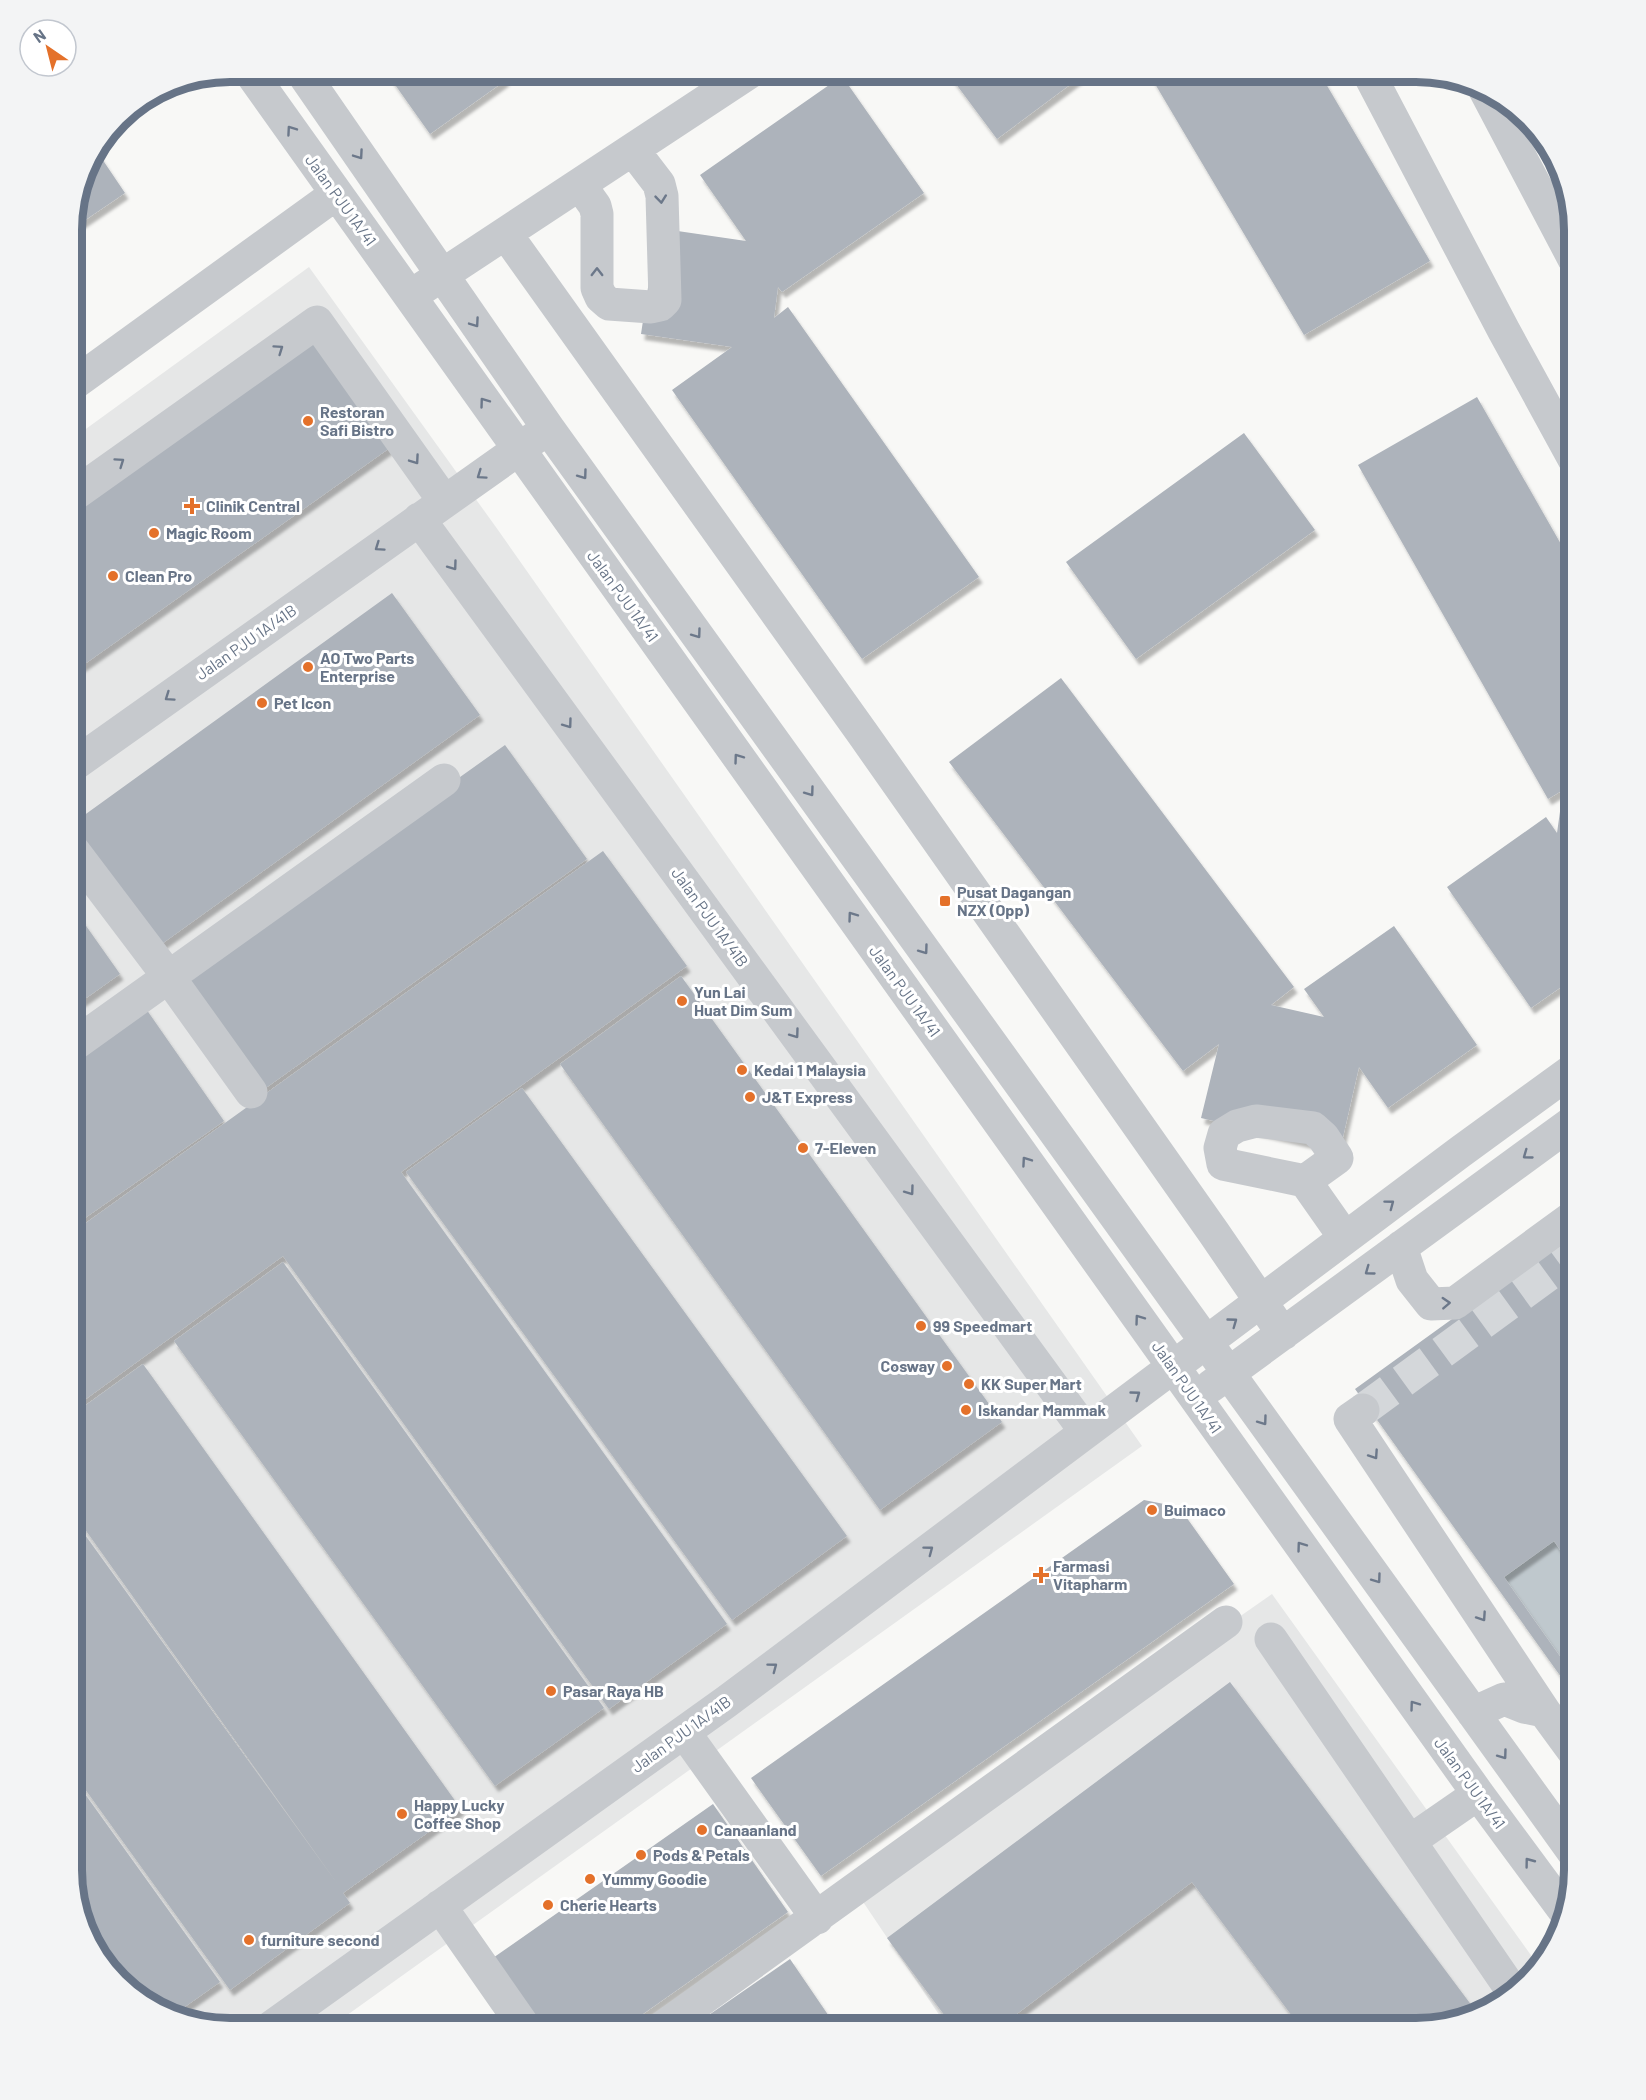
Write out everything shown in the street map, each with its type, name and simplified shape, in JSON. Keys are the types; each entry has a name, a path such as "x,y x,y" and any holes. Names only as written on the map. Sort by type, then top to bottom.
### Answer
{"street":[{"name":"Jalan PJU 1A/41","path":"258,83 1478,1794 1559,1904"},
{"path":"310,83 548,428 1564,1839"},
{"path":"410,297 734,83"},
{"path":"1374,83 1504,332 1564,441"},
{"path":"1492,104 1564,241"},
{"path":"580,185 595,206 597,214 597,288 601,297 609,304 651,307 660,305 665,300 662,196 659,184 633,150"},
{"path":"83,377 336,194"},
{"path":"506,234 870,744 1283,1334"},
{"path":"83,488 317,322 431,510"},
{"path":"83,361 105,361"},
{"name":"Jalan PJU 1A/41B","path":"83,758 548,428"},
{"name":"Jalan PJU 1A/41B","path":"431,510 1086,1432"},
{"path":"83,1038 444,780"},
{"path":"83,864 168,976 251,1092"},
{"name":"Jalan PJU 1A/41B","path":"284,2018 726,1702 1564,1076"},
{"path":"1195,1398 1564,1128"},
{"path":"1305,1181 1345,1238"},
{"path":"1401,1247 1412,1280 1431,1304 1455,1303 1564,1223"},
{"path":"1363,1410 1350,1419 1564,1738"},
{"path":"676,2018 1226,1622"},
{"path":"1271,1639 1508,1985"},
{"path":"1473,1713 1504,1699 1524,1707 1544,1711"},
{"path":"684,1732 817,1918"},
{"path":"1410,1842 1478,1794"},
{"path":"440,1906 518,2018"}],"shaded area":[{"path":"309,267 498,530 1142,1446 343,2018 231,2018 183,2010 165,2002 148,1993 133,1981 107,1952 94,1926 84,1889 83,431"},
{"path":"1554,1541 1564,1556 1564,1662 1504,1577"},
{"path":"1272,1594 1534,1959 1513,1981 1498,1993 1481,2002 1463,2010 1415,2018 941,2018 853,1887"}],"building":[{"path":"394,83 502,83 430,134"},
{"path":"832,83 847,83 924,193 782,292 778,287 774,318 788,307 979,577 862,659 672,390 732,347 641,334 657,228 746,241 700,175"},
{"path":"955,83 1072,83 997,139"},
{"path":"1155,83 1325,83 1430,261 1304,335"},
{"path":"102,158 125,193 83,222 88,192"},
{"path":"313,336 391,447 83,665 83,498"},
{"path":"1477,397 1564,549 1564,985 1531,1008 1447,887 1546,817 1557,833 1563,790 1548,799 1358,465"},
{"path":"1244,433 1315,530 1136,659 1066,562"},
{"path":"392,593 480,715 156,948 83,846 83,816"},
{"path":"1061,678 1294,987 1271,1005 1324,1017 1304,989 1394,926 1477,1045 1388,1108 1359,1067 1340,1150 1201,1118 1219,1044 1183,1071 949,762"},
{"path":"505,745 587,859 260,1092 178,978"},
{"path":"603,851 687,966 401,1172 727,1624 609,1709 283,1256 83,1401 83,1225"},
{"path":"83,922 120,974 83,1000"},
{"path":"681,976 1002,1422 880,1510 560,1064"},
{"path":"144,1006 224,1121 83,1219 83,1049"},
{"path":"522,1088 847,1536 732,1620 406,1172"},
{"path":"1564,1238 1564,1556 1554,1541 1504,1577 1564,1662 1564,1681 1355,1389"},
{"path":"283,1262 604,1708 495,1786 174,1341"},
{"path":"143,1364 461,1809 343,1893 350,1903 230,1990 83,1786 83,1532 339,1886 83,1526 83,1407"},
{"path":"1144,1500 1179,1507 1234,1584 821,1876 751,1778"},
{"path":"1230,1682 1472,2006 1454,2012 1415,2018 1294,2018 1192,1882 1011,2018 947,2018 887,1938"},
{"path":"83,1791 220,1982 181,2009 148,1993 119,1967 107,1952 94,1926 84,1889"},
{"path":"713,1804 788,1912 637,2018 531,2018 490,1960"},
{"path":"790,1959 830,2018 704,2018"}],"tunnel":[{"path":"1363,1410 1564,1263"}],"place":[{"name":"Restoran Safi Bistro","path":"308,421"},
{"name":"Clinik Central","path":"192,506"},
{"name":"Magic Room","path":"154,533"},
{"name":"Clean Pro","path":"113,576"},
{"name":"AO Two Parts Enterprise","path":"308,667"},
{"name":"Pet Icon","path":"262,703"},
{"name":"Pusat Dagangan NZX (Opp)","path":"945,901"},
{"name":"Yun Lai Huat Dim Sum","path":"682,1001"},
{"name":"Kedai 1 Malaysia","path":"742,1070"},
{"name":"J&T Express","path":"750,1097"},
{"name":"7-Eleven","path":"803,1148"},
{"name":"99 Speedmart","path":"921,1326"},
{"name":"Cosway","path":"947,1366"},
{"name":"KK Super Mart","path":"969,1384"},
{"name":"Iskandar Mammak","path":"966,1410"},
{"name":"Buimaco","path":"1152,1510"},
{"name":"Farmasi Vitapharm","path":"1041,1575"},
{"name":"Pasar Raya HB","path":"551,1691"},
{"name":"Happy Lucky Coffee Shop","path":"402,1814"},
{"name":"Canaanland","path":"702,1830"},
{"name":"Pods & Petals","path":"641,1855"},
{"name":"Yummy Goodie","path":"590,1879"},
{"name":"Cherie Hearts","path":"548,1905"},
{"name":"furniture second","path":"249,1940"}]}
